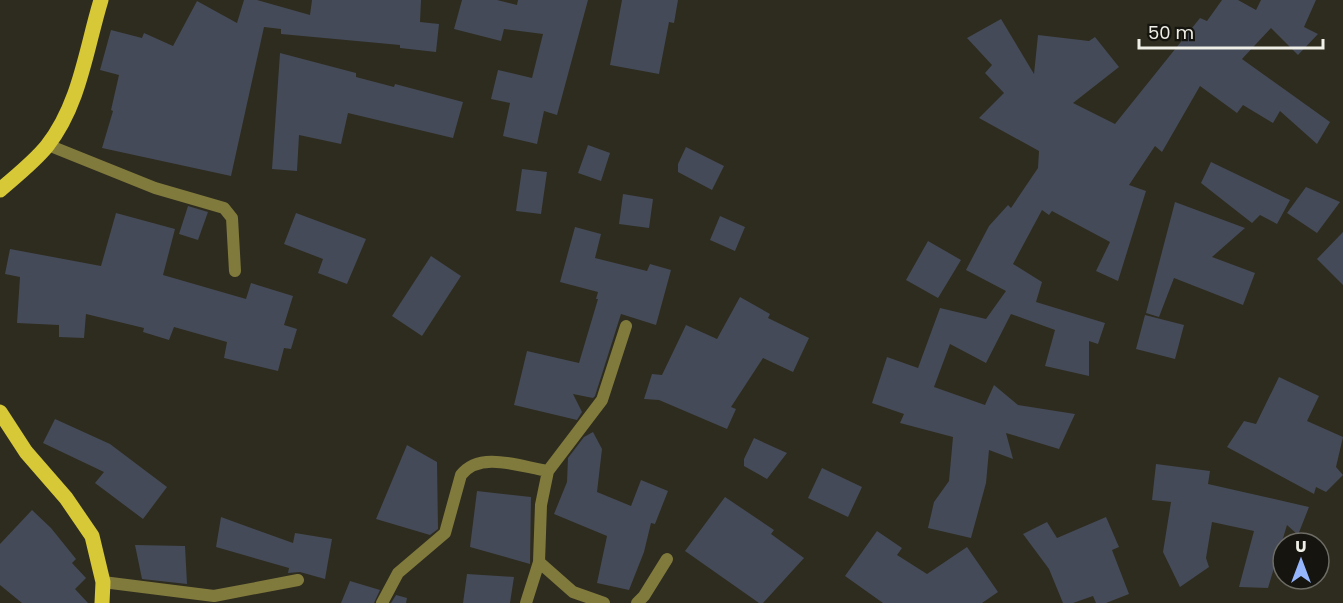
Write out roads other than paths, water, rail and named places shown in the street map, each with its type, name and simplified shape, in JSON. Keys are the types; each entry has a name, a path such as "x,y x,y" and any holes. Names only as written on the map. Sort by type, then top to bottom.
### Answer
{"main road":[{"path":"0,190 48,145 70,105 82,74 101,0"},
{"path":"0,412 26,452 66,498 92,536 103,582 102,603"}],"street":[{"path":"48,145 155,188 224,208 232,218 234,271"},
{"path":"526,603 538,562 541,505 548,471 602,400 626,326"},
{"path":"382,603 398,573 445,533 461,475 466,468 481,461 548,471"},
{"path":"637,603 644,596 667,559"},
{"path":"538,562 573,592 604,603"},
{"path":"103,582 214,596 298,580"}]}
